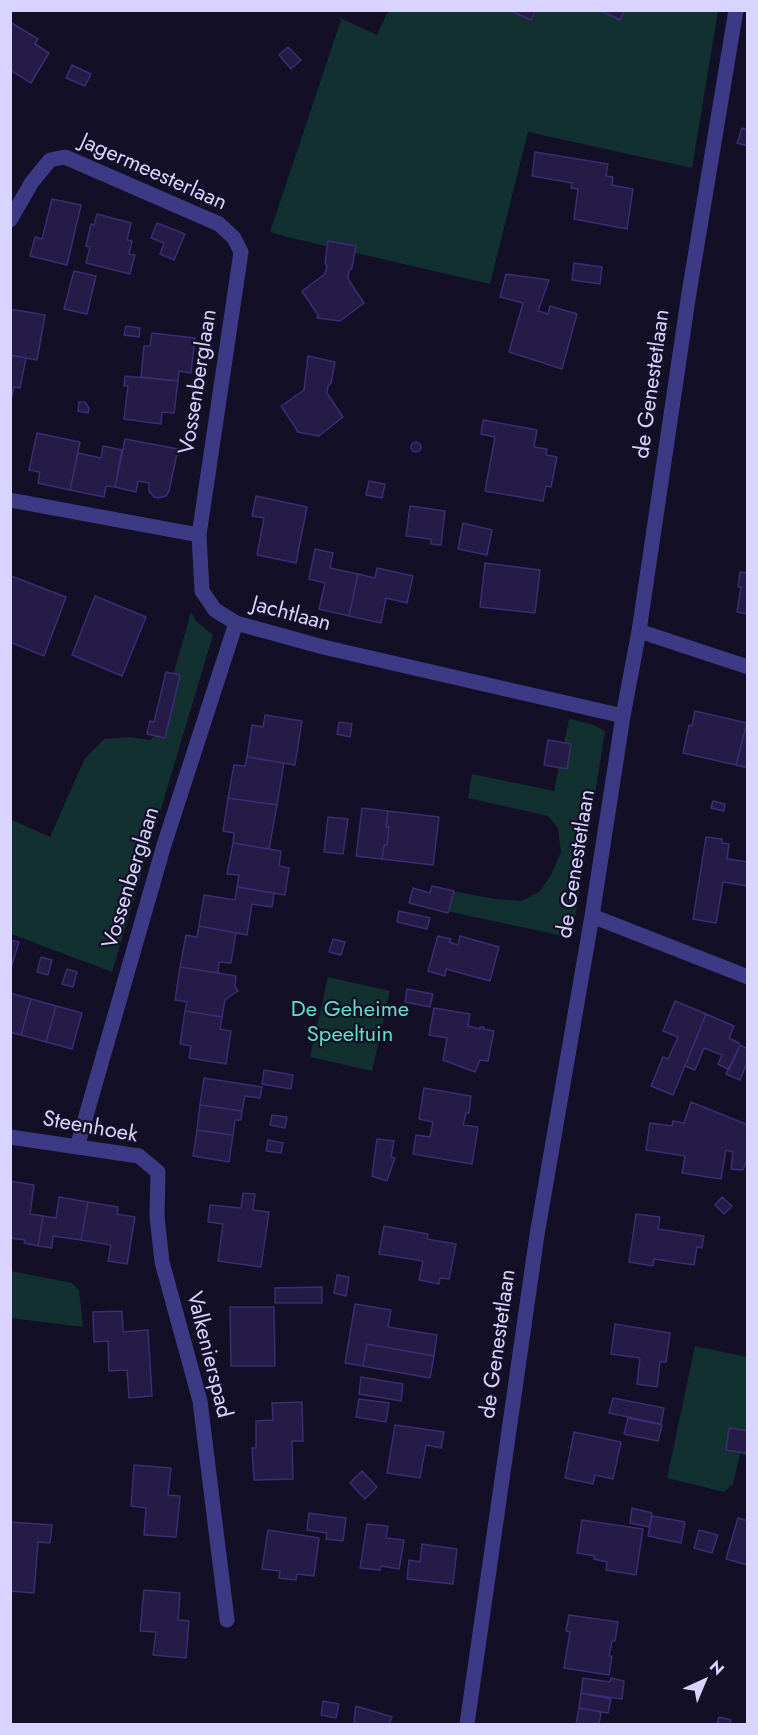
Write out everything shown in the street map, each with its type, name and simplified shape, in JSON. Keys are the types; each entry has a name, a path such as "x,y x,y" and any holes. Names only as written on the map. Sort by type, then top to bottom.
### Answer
{"street":[{"name":"de Genestetlaan","path":"467,1725 537,1234 639,631 689,293 736,10"},
{"name":"Jagermeesterlaan","path":"10,220 32,182 50,160 65,157 219,224 234,238"},
{"name":"Vossenberglaan","path":"199,535 241,252 234,238"},
{"path":"10,500 199,535"},
{"name":"Jachtlaan","path":"199,535 202,591 215,610 236,623 323,647 623,716"},
{"name":"Vossenberglaan","path":"77,1147 164,845 236,623"},
{"path":"639,631 747,668"},
{"path":"592,916 747,977"},
{"name":"Steenhoek","path":"10,1137 139,1156 158,1172"},
{"name":"Valkenierspad","path":"158,1172 157,1216 162,1262 200,1401 227,1620"}],"green space":[{"path":"388,11 718,11 692,168 528,132 490,284 270,232 341,20 336,16 377,35"},
{"path":"191,612 196,621 213,635 112,972 11,934 10,819 50,837 85,758 104,739 130,737 151,740 158,728"},
{"path":"569,719 592,724 605,731 572,938 428,907 436,888 495,899 521,901 539,892 551,875 561,852 558,828 548,816 468,798 472,774 554,791"},
{"name":"De Geheime Speeltuin","path":"328,977 390,991 372,1071 310,1057"},
{"path":"11,1271 72,1283 79,1290 83,1327 11,1318"},
{"path":"695,1346 747,1357 747,1455 740,1454 733,1484 724,1492 667,1478"}],"building":[{"path":"509,10 535,10 531,20"},
{"path":"599,10 625,10 620,20"},
{"path":"10,22 38,39 35,44 49,53 31,83 10,70"},
{"path":"288,47 301,60 291,69 279,55"},
{"path":"72,65 91,74 85,86 66,78"},
{"path":"742,128 748,130 748,146 737,143"},
{"path":"535,152 608,164 606,176 613,177 612,185 633,189 627,229 574,219 578,189 571,188 572,183 532,176"},
{"path":"52,199 81,205 67,265 30,256 35,237 42,239"},
{"path":"97,214 131,223 127,240 132,241 129,254 135,255 130,274 86,263 90,247 86,246 91,224 94,225"},
{"path":"157,223 185,234 174,260 160,254 164,243 151,238"},
{"path":"328,241 356,246 348,279 364,303 340,321 317,318 318,315 302,291 325,274"},
{"path":"574,263 602,267 600,284 572,280"},
{"path":"74,271 96,276 87,314 64,309"},
{"path":"506,274 549,280 538,311 548,314 550,306 577,314 562,369 509,352 523,303 500,297"},
{"path":"10,309 45,315 37,360 10,355"},
{"path":"126,326 140,328 139,337 124,335"},
{"path":"152,333 195,338 191,373 179,371 178,381 141,377 144,346 150,346"},
{"path":"10,355 26,358 20,388 14,387 11,399"},
{"path":"308,356 335,362 327,393 343,417 319,436 297,432 281,406 304,390"},
{"path":"125,376 178,381 174,413 162,412 161,424 124,419 128,386 124,386"},
{"path":"79,402 85,402 89,408 88,413 78,411"},
{"path":"483,420 537,430 534,447 547,449 546,455 557,457 551,487 546,486 543,501 485,491 495,437 481,434"},
{"path":"37,433 80,442 70,490 38,483 40,472 29,470"},
{"path":"125,439 178,449 166,496 154,497 149,491 149,483 138,481 136,492 115,487"},
{"path":"416,442 420,443 420,451 416,452 412,451 411,447 412,443"},
{"path":"103,446 122,450 115,487 106,486 104,497 70,490 78,453 101,458"},
{"path":"369,481 385,484 382,498 366,495"},
{"path":"256,496 307,507 296,563 257,555 264,518 252,516"},
{"path":"410,506 445,511 441,545 431,544 431,539 406,536"},
{"path":"463,523 492,530 487,555 458,549"},
{"path":"315,549 333,553 330,568 358,574 349,616 319,609 325,583 309,579"},
{"path":"485,563 540,570 535,613 480,607"},
{"path":"377,568 413,576 407,603 386,598 381,623 349,616 358,574 375,578"},
{"path":"740,572 748,573 748,614 737,612 741,587 738,587"},
{"path":"11,576 66,597 44,656 10,642"},
{"path":"95,596 146,617 122,676 72,655"},
{"path":"166,672 180,675 165,738 147,734 150,721 154,722"},
{"path":"695,711 747,723 736,765 683,753 689,725 692,726"},
{"path":"265,715 302,721 295,765 247,757 252,725 263,727"},
{"path":"339,722 352,724 350,737 337,734"},
{"path":"748,723 748,768 736,765"},
{"path":"548,740 571,744 567,769 544,765"},
{"path":"247,757 284,763 277,805 228,798 234,765 245,766"},
{"path":"228,798 277,805 269,849 233,843 234,833 223,831"},
{"path":"713,801 725,804 724,811 711,808"},
{"path":"362,808 388,811 387,845 384,845 382,859 356,856"},
{"path":"388,811 439,817 433,865 382,859 384,845 387,845"},
{"path":"328,817 348,819 343,854 324,852"},
{"path":"706,837 722,839 722,843 729,844 727,859 748,862 748,886 723,882 716,923 693,919"},
{"path":"233,843 281,851 279,866 289,868 285,895 237,887 239,875 227,874"},
{"path":"432,886 454,891 448,913 409,903 413,888 430,893"},
{"path":"237,887 274,893 272,907 252,904 247,935 199,926 204,895 235,900"},
{"path":"399,911 430,918 427,929 397,922"},
{"path":"199,926 236,933 231,963 219,962 218,973 180,967 186,935 197,937"},
{"path":"438,936 451,939 449,942 458,945 460,936 499,947 490,981 446,969 445,976 428,971"},
{"path":"333,939 345,942 341,955 329,952"},
{"path":"10,940 19,942 10,971"},
{"path":"41,957 52,960 48,975 37,972"},
{"path":"180,967 236,976 235,986 238,991 225,1000 222,1017 185,1011 187,1002 175,1000"},
{"path":"67,969 77,972 73,987 62,984"},
{"path":"407,989 433,994 430,1007 405,1002"},
{"path":"10,993 31,999 21,1035 10,1032"},
{"path":"31,999 56,1006 46,1042 21,1035"},
{"path":"675,1001 706,1014 673,1095 651,1086 663,1057 668,1059 678,1037 663,1031"},
{"path":"56,1006 82,1013 72,1049 46,1042"},
{"path":"434,1008 470,1014 468,1026 480,1029 484,1027 483,1029 494,1031 488,1061 480,1060 475,1072 443,1060 447,1038 429,1035"},
{"path":"185,1011 222,1017 220,1029 231,1031 226,1064 189,1058 191,1046 180,1044"},
{"path":"706,1014 734,1026 729,1038 740,1045 729,1070 718,1064 722,1055 704,1048 695,1070 685,1066"},
{"path":"740,1045 748,1049 748,1066 746,1065 740,1080 726,1074"},
{"path":"264,1070 293,1075 291,1089 262,1084"},
{"path":"204,1078 262,1087 260,1098 245,1096 242,1111 200,1105"},
{"path":"424,1088 471,1096 469,1113 466,1113 463,1125 478,1127 472,1164 413,1154 416,1135 430,1137 433,1122 419,1119"},
{"path":"691,1102 748,1125 748,1156 743,1170 731,1169 733,1152 726,1150 721,1179 682,1173 685,1156 646,1150 650,1123 672,1126 673,1121 684,1123"},
{"path":"200,1105 242,1111 241,1120 235,1120 233,1135 197,1130"},
{"path":"272,1115 287,1117 285,1128 270,1125"},
{"path":"197,1130 233,1135 229,1162 193,1156"},
{"path":"377,1139 394,1141 391,1157 395,1158 387,1181 372,1176"},
{"path":"268,1140 283,1143 281,1153 266,1151"},
{"path":"10,1181 34,1185 30,1214 43,1216 38,1246 24,1243 25,1240 10,1238"},
{"path":"243,1193 255,1194 253,1210 269,1212 261,1267 218,1261 223,1224 208,1222 210,1205 241,1208"},
{"path":"59,1197 88,1202 81,1240 53,1236 52,1248 38,1246 43,1216 56,1218"},
{"path":"722,1197 732,1206 724,1214 715,1205"},
{"path":"88,1202 118,1207 117,1214 135,1217 127,1264 108,1261 111,1245 81,1240"},
{"path":"636,1214 660,1217 658,1229 704,1236 702,1248 697,1247 694,1265 654,1259 653,1266 629,1262"},
{"path":"384,1226 428,1234 427,1239 456,1244 449,1279 440,1278 439,1284 419,1280 423,1261 379,1254"},
{"path":"337,1275 349,1277 346,1296 334,1293"},
{"path":"322,1287 322,1303 275,1303 275,1288"},
{"path":"355,1304 391,1310 388,1327 437,1335 434,1356 367,1344 363,1366 345,1363"},
{"path":"230,1307 274,1307 275,1366 231,1366"},
{"path":"122,1311 123,1332 148,1330 152,1396 129,1398 127,1370 109,1371 108,1341 94,1342 93,1312"},
{"path":"615,1324 670,1333 666,1362 660,1362 657,1387 637,1384 640,1358 611,1354"},
{"path":"367,1344 434,1356 430,1378 363,1366"},
{"path":"361,1377 403,1384 401,1401 359,1394"},
{"path":"613,1398 664,1408 661,1424 609,1413"},
{"path":"359,1399 389,1403 386,1422 356,1417"},
{"path":"302,1402 303,1441 292,1441 293,1479 254,1480 252,1448 256,1448 256,1421 273,1420 272,1403"},
{"path":"628,1418 662,1425 658,1441 624,1434"},
{"path":"395,1425 444,1432 441,1448 426,1445 420,1478 387,1473"},
{"path":"729,1428 748,1431 746,1453 726,1450"},
{"path":"574,1432 621,1442 613,1479 595,1475 593,1484 565,1478"},
{"path":"134,1465 171,1468 168,1495 180,1496 176,1537 144,1535 146,1508 131,1506"},
{"path":"362,1471 377,1487 365,1499 350,1483"},
{"path":"632,1508 652,1513 649,1527 630,1523"},
{"path":"309,1513 346,1518 343,1541 326,1539 327,1533 307,1530"},
{"path":"652,1516 685,1522 681,1543 648,1536"},
{"path":"738,1518 748,1521 748,1565 726,1559"},
{"path":"582,1520 643,1529 636,1575 606,1570 607,1562 594,1559 595,1556 577,1553"},
{"path":"10,1522 52,1525 50,1543 38,1542 34,1593 10,1591"},
{"path":"367,1524 388,1526 386,1538 404,1540 399,1569 381,1566 380,1570 360,1568"},
{"path":"268,1530 319,1538 314,1576 297,1574 296,1580 279,1578 280,1571 262,1569"},
{"path":"699,1530 718,1535 712,1553 694,1548"},
{"path":"422,1544 457,1549 453,1584 407,1579 409,1560 420,1562"},
{"path":"144,1590 180,1593 178,1620 189,1621 186,1658 153,1655 156,1632 140,1631"},
{"path":"569,1615 618,1622 615,1641 612,1641 609,1656 612,1656 609,1675 564,1668 570,1632 566,1631"},
{"path":"583,1678 610,1682 611,1678 624,1681 622,1699 581,1693"},
{"path":"581,1693 611,1699 608,1713 579,1708"},
{"path":"323,1701 339,1704 336,1718 321,1715"},
{"path":"356,1706 392,1717 389,1724 355,1724"},
{"path":"579,1708 601,1712 599,1724 576,1724"},
{"path":"719,1717 731,1720 730,1724 717,1724"}]}
